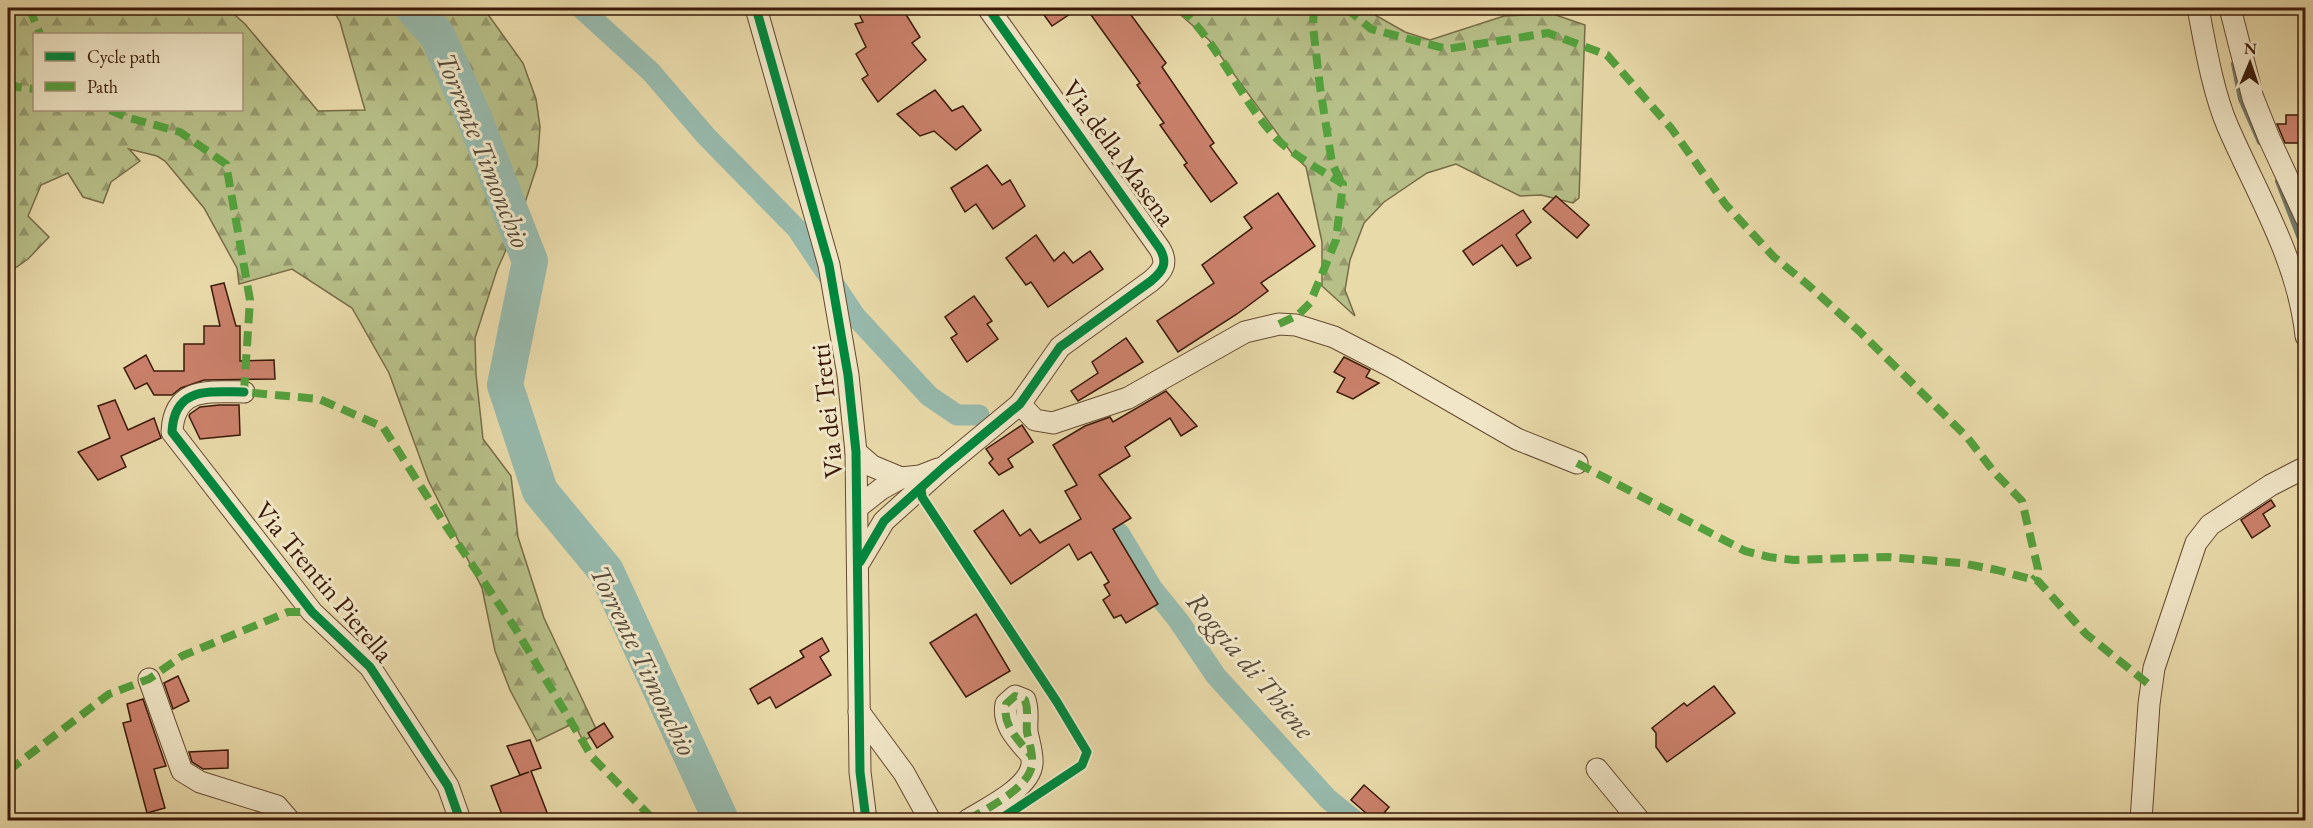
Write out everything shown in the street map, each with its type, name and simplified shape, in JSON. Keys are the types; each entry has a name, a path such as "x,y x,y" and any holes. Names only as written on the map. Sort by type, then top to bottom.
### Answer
{"street":[{"name":"Via dei Tretti","path":"756,8 829,265 849,375 858,507 860,772 866,820"},
{"name":"Via della Masena","path":"858,566 884,521 944,467 1020,404 1060,347 1157,276 1162,271 1165,259 988,8"},
{"path":"2198,8 2221,108 2227,126 2258,188 2283,247 2297,287 2306,336"},
{"path":"2230,8 2253,98 2306,218"},
{"path":"1020,404 1035,420 1053,423 1128,398 1245,332 1279,324 1296,325 1334,338 1517,439 1577,463"},
{"name":"Via Trentin Pierella","path":"244,392 189,397 179,404 173,419 172,432 312,612 370,667 448,786 460,820"},
{"path":"856,452 872,466 901,478"},
{"path":"2141,820 2149,704 2154,668 2196,543 2210,525 2262,490 2306,466"},
{"name":"Via della Masena","path":"858,507 881,489 901,478 920,476 944,467"},
{"name":"Via della Masena","path":"858,507 888,506 921,488"},
{"path":"149,680 182,771 200,782 278,806 289,820"},
{"path":"859,712 904,773 930,820"},
{"path":"968,820 1024,782 1032,768 1031,755"},
{"path":"1597,769 1639,820"}],"green space":[{"path":"8,8 227,8 245,24 318,111 365,110 340,22 332,8 480,8 487,13 523,63 536,99 540,127 537,166 519,221 497,270 475,338 476,374 483,439 511,476 518,537 544,618 598,733 583,741 574,723 537,741 510,690 495,651 482,588 428,480 389,373 352,308 292,269 239,284 237,268 204,208 165,161 157,156 129,149 140,161 111,182 103,203 83,197 68,173 41,185 28,216 49,237 28,259 8,273"},
{"path":"1173,8 1366,8 1405,32 1430,40 1504,16 1553,14 1585,25 1579,198 1573,203 1541,195 1520,196 1456,164 1427,173 1384,202 1364,223 1350,260 1345,290 1355,316 1322,286 1322,242 1306,167 1293,155 1209,40"}],"building":[{"path":"856,8 902,8 920,37 912,43 926,60 878,102 862,79 868,75 856,54 866,47 855,24 863,22"},
{"path":"1039,8 1079,8 1052,26"},
{"path":"1086,8 1126,8 1166,63 1162,67 1214,143 1210,146 1237,183 1211,202 1184,165 1187,163 1160,125 1164,123 1137,85 1140,83"},
{"path":"935,90 952,111 963,106 981,130 956,150 934,131 920,136 897,114"},
{"path":"2286,115 2306,115 2306,143 2285,143 2277,124 2286,124"},
{"path":"987,165 1002,185 1010,180 1025,206 993,229 976,204 965,212 951,188"},
{"path":"1278,193 1315,246 1261,283 1268,291 1178,352 1157,321 1214,283 1202,265 1252,228 1244,217"},
{"path":"1556,196 1589,225 1577,238 1543,209"},
{"path":"1523,210 1531,222 1516,235 1531,258 1517,266 1502,245 1473,265 1463,251"},
{"path":"1036,235 1054,261 1064,252 1073,263 1090,251 1103,269 1048,307 1031,282 1026,285 1006,258"},
{"path":"224,283 236,326 240,326 240,361 274,360 275,379 204,380 181,388 172,395 154,395 147,383 135,389 124,368 146,355 154,371 184,371 184,344 204,344 204,326 220,326 211,286"},
{"path":"974,296 992,321 987,324 998,339 967,362 951,338 957,334 945,317"},
{"path":"1126,338 1143,362 1078,401 1071,391 1098,373 1092,362"},
{"path":"1344,357 1370,370 1366,377 1379,383 1353,399 1337,392 1345,378 1334,372"},
{"path":"1166,391 1197,426 1181,436 1170,418 1125,447 1130,456 1099,475 1131,518 1113,529 1158,604 1126,623 1121,615 1114,618 1103,600 1110,595 1104,585 1109,582 1091,552 1078,560 1069,544 1011,584 974,531 1003,510 1020,536 1030,529 1040,543 1081,519 1065,491 1077,485 1053,445 1085,426 1110,417 1113,422"},
{"path":"115,400 128,430 154,418 161,438 121,456 126,467 98,480 78,452 110,438 98,406"},
{"path":"239,405 240,435 200,439 190,414 200,407"},
{"path":"1022,425 1033,442 1008,459 1013,467 999,475 989,463 993,459 986,449"},
{"path":"2271,500 2275,506 2263,514 2270,526 2252,538 2241,520"},
{"path":"976,614 1010,671 966,697 930,643"},
{"path":"822,638 829,651 820,657 831,675 776,708 770,697 758,704 750,689 804,657 800,651"},
{"path":"178,676 189,701 173,709 164,683"},
{"path":"1714,686 1735,713 1667,762 1656,747 1656,733 1652,728 1684,703 1687,706"},
{"path":"143,699 166,766 154,769 165,808 147,813 123,723 131,721 127,704"},
{"path":"604,723 613,737 597,748 588,733"},
{"path":"530,740 541,768 531,771 548,815 533,820 504,820 491,786 529,772 520,775 507,746"},
{"path":"228,750 228,768 203,769 192,762 189,752"},
{"path":"1364,785 1389,807 1378,820 1374,820 1351,800"}],"waterway":[{"name":"Torrente Timonchio","path":"413,8 437,35 474,118 530,261 505,385 540,491 606,571 721,820"},
{"name":"Roggia di Thiene","path":"581,8 651,72 706,136 797,229 856,317 929,396 957,415 979,415"},
{"path":"2234,64 2241,99 2260,142"},
{"path":"2278,181 2306,254"},
{"name":"Roggia di Thiene","path":"1119,533 1152,588 1178,620 1216,676 1328,799 1354,820"}],"marked path":[{"path":"29,8 40,33"},
{"path":"1180,8 1219,55 1252,108 1278,140 1343,184 1336,240 1310,303 1298,315 1279,324"},
{"path":"1314,8 1313,26 1320,87 1332,163 1342,184"},
{"path":"1346,8 1371,29 1447,49 1548,33 1607,55 1671,128 1726,205 1774,257 1859,331 1967,437 1994,472 2022,501 2038,569 2037,576 2033,580"},
{"path":"8,82 17,87 33,89"},
{"path":"112,111 180,132 226,164 250,300 244,392 319,399 383,427 515,628 592,757 654,820"},
{"path":"1577,463 1745,551 1794,560 1888,557 1961,563 2038,581 2086,634 2151,686"},
{"path":"8,771 109,694 149,679 182,656 288,612 312,612"},
{"path":"968,820 1016,789 1029,773 1032,760 1027,732 1026,704 1025,700 1015,696 1006,704 1006,719 1012,732 1031,755"}],"cycle path":[{"path":"756,8 829,265 848,375 856,452 860,772 866,820"},
{"path":"860,562 884,521 944,467 1020,404 1060,347 1151,281 1159,274 1164,263 1160,249 988,8"},
{"path":"244,392 206,393 186,399 179,406 174,417 172,432 312,612 370,667 448,786 460,820"},
{"path":"921,488 922,497 1057,702 1087,752 1082,765 999,820"}]}
